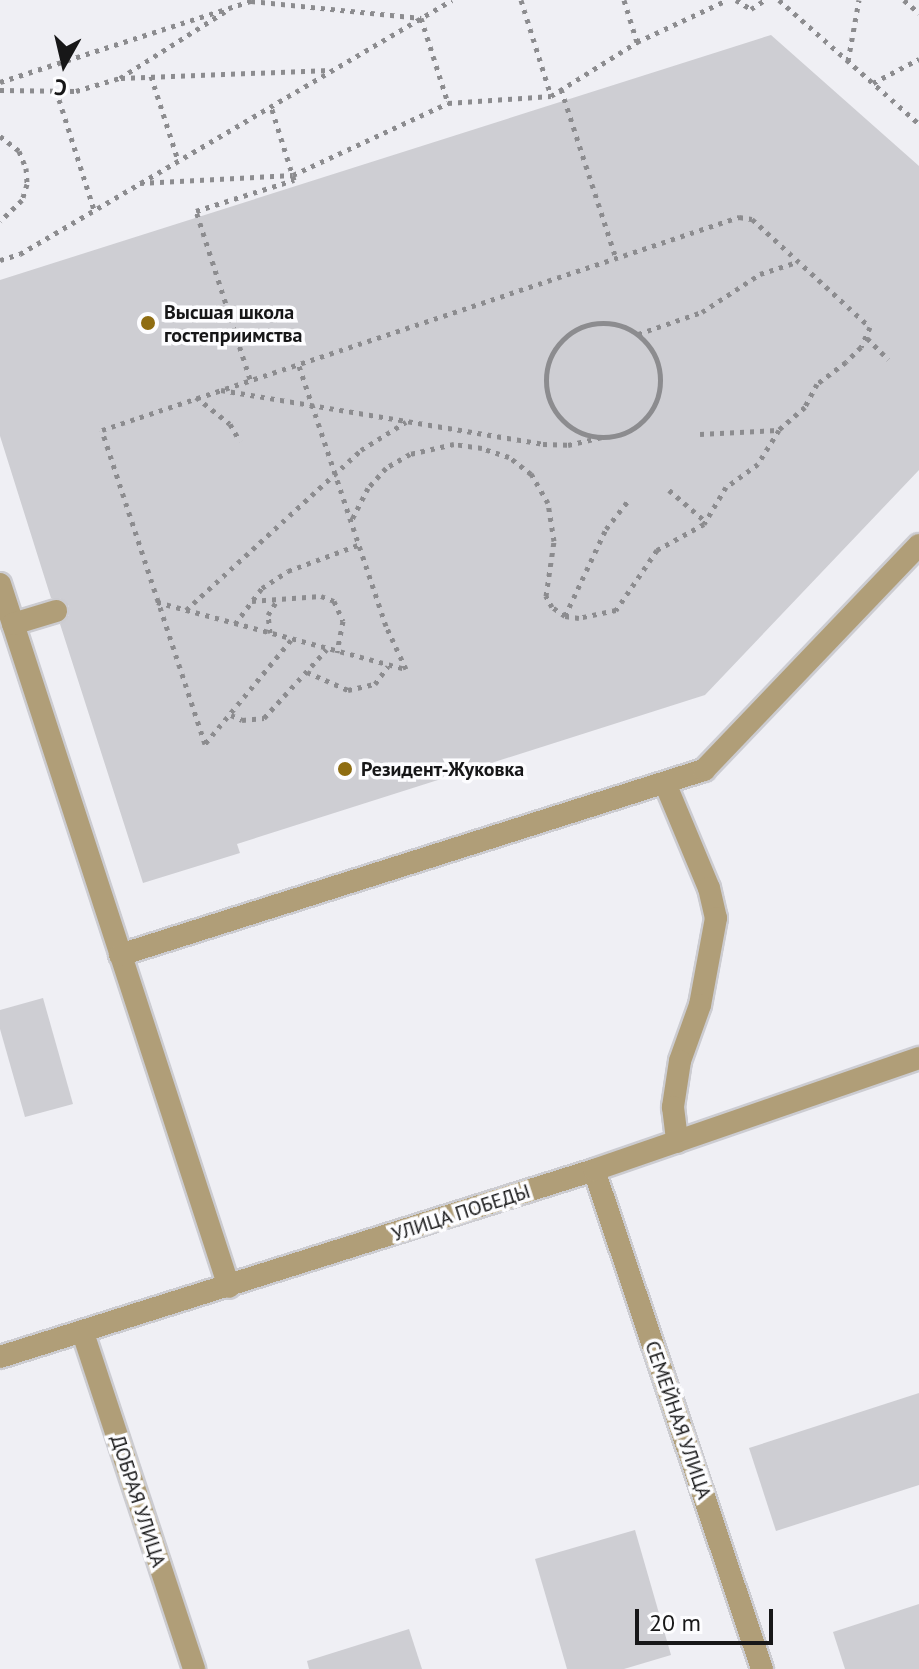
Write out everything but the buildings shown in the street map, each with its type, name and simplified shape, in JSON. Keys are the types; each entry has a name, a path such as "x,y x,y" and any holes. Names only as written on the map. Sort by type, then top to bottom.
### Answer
{"street":[{"path":"120,955 665,783 710,764 919,545"},
{"path":"0,584 229,1287"},
{"path":"13,624 56,611"},
{"path":"665,783 709,888 716,918 700,1005 680,1061 673,1107 677,1142"},
{"name":"УЛИЦА ПОБЕДЫ","path":"0,1357 594,1170 919,1058"},
{"name":"СЕМЕЙНАЯ УЛИЦА","path":"594,1170 762,1669"},
{"name":"ДОБРАЯ УЛИЦА","path":"83,1333 194,1669"}],"path":[{"path":"0,260 20,254 452,0"},
{"path":"521,0 551,96"},
{"path":"624,0 637,42"},
{"path":"140,183 293,175 448,103 551,96 637,42 727,0"},
{"path":"736,0 751,9 765,0"},
{"path":"779,0 919,124"},
{"path":"848,61 859,0"},
{"path":"904,0 919,13"},
{"path":"0,82 252,1 421,18"},
{"path":"120,78 233,7"},
{"path":"421,18 448,103"},
{"path":"873,83 919,59"},
{"path":"0,90 76,91 120,78 333,70"},
{"path":"151,76 178,160"},
{"path":"561,89 616,258"},
{"path":"56,90 94,210"},
{"path":"250,379 196,211 294,180 271,106"},
{"path":"0,136 19,151 26,168 27,184 22,200 0,221"},
{"path":"291,640 205,744 101,434 105,427 746,217 868,322 867,338 846,362 817,384 805,407 779,430 758,464 726,487 705,522 657,550 616,610 597,617 565,616 552,607 546,596 553,527 548,503 531,474 509,457 454,444 410,454 386,468 368,488 351,522"},
{"path":"603,437 585,434 556,413 546,379 549,361 557,346 586,325 604,323 638,334 702,312 760,274 799,262"},
{"path":"219,390 543,444 568,445 636,426 649,414 657,398 658,363 638,334"},
{"path":"867,338 888,359"},
{"path":"157,602 388,666 404,670 406,667 386,626 298,363"},
{"path":"196,397 230,424 240,441"},
{"path":"185,610 335,473 382,434 407,421"},
{"path":"700,434 779,430"},
{"path":"469,446 471,432"},
{"path":"669,490 705,522"},
{"path":"565,616 606,529 628,501"},
{"path":"235,624 262,588 288,571 308,560 358,545"},
{"path":"252,601 321,596 334,601 343,621 337,652"},
{"path":"270,634 268,615 278,599"},
{"path":"231,715 242,720 264,718 327,649"},
{"path":"307,672 348,690 375,684 388,666"}],"place":[{"name":"Высшая школа гостеприимства","path":"148,323"},
{"name":"Резидент-Жуковка","path":"345,769"}]}
